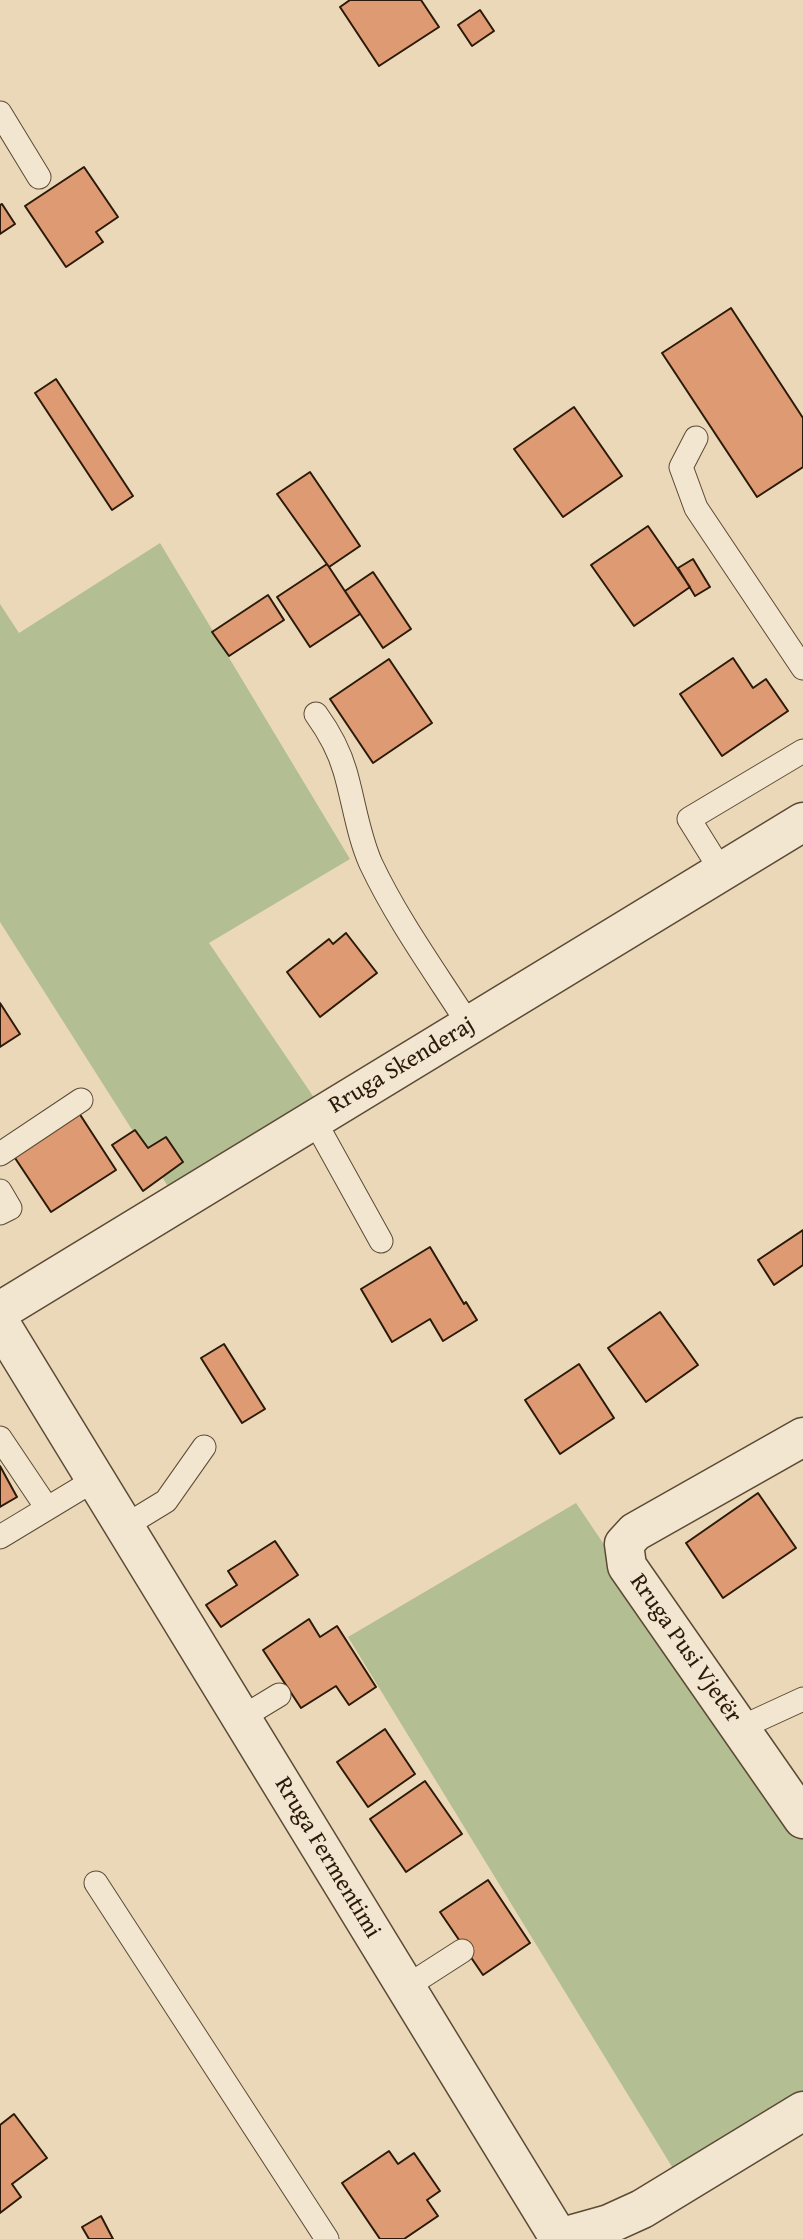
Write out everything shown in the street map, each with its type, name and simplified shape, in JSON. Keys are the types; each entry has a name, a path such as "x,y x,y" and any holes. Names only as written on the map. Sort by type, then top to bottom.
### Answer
{"street":[{"name":"Rruga Skenderaj","path":"0,1311 803,822"},
{"name":"Rruga Fermentimi","path":"0,1323 406,1987 548,2235"},
{"name":"Rruga Pusi Vjetër","path":"800,1807 740,1728 627,1566 624,1544 635,1532 803,1437"},
{"path":"548,2235 608,2224 642,2209 803,2111"}],"lane":[{"path":"0,113 39,177"},
{"path":"696,438 681,467 696,508 803,668"},
{"path":"316,714 333,738 371,863 406,926 469,1026"},
{"path":"722,872 689,819 803,751"},
{"path":"0,1154 81,1100"},
{"path":"314,1120 381,1241"},
{"path":"0,1191 10,1208 0,1213"},
{"path":"0,1438 47,1508"},
{"path":"125,1526 166,1501 204,1447"},
{"path":"0,1537 96,1479"},
{"path":"241,1718 279,1695"},
{"path":"740,1728 803,1699"},
{"path":"96,1883 327,2239"},
{"path":"406,1987 462,1951"}],"green space":[{"path":"160,543 350,859 209,943 315,1099 169,1188 0,922 0,604 19,633"},
{"path":"576,1503 803,1839 803,2097 677,2175 348,1637"}],"building":[{"path":"350,0 421,0 439,27 379,66 340,7"},
{"path":"480,10 494,31 472,46 458,25"},
{"path":"84,167 118,217 96,232 103,242 66,267 25,206"},
{"path":"2,204 15,224 0,234 0,205"},
{"path":"731,308 803,418 803,467 757,497 662,353"},
{"path":"56,379 133,496 112,510 35,393"},
{"path":"574,407 622,476 563,517 514,449"},
{"path":"310,472 360,546 329,567 277,494"},
{"path":"648,526 690,587 634,626 591,565"},
{"path":"693,559 710,587 695,596 678,568"},
{"path":"327,564 360,614 310,647 277,597"},
{"path":"373,572 411,629 383,648 345,591"},
{"path":"268,595 284,620 229,656 212,632"},
{"path":"733,658 753,688 766,679 788,711 722,756 680,694"},
{"path":"389,659 432,723 373,763 330,699"},
{"path":"346,933 377,973 320,1017 287,972 329,939 333,944"},
{"path":"0,1003 20,1034 0,1047"},
{"path":"79,1113 116,1170 51,1212 13,1155"},
{"path":"135,1130 148,1148 166,1137 183,1162 143,1191 112,1145"},
{"path":"803,1230 803,1265 774,1285 758,1260"},
{"path":"430,1247 464,1304 466,1302 477,1320 443,1341 430,1319 392,1342 361,1289"},
{"path":"660,1312 698,1365 646,1402 608,1348"},
{"path":"224,1344 265,1409 242,1423 201,1358"},
{"path":"579,1364 614,1418 560,1454 525,1400"},
{"path":"0,1466 17,1497 0,1507"},
{"path":"758,1493 796,1548 723,1598 686,1543"},
{"path":"275,1541 298,1575 221,1627 206,1605 237,1585 228,1571"},
{"path":"309,1619 320,1637 337,1626 376,1687 349,1705 336,1686 301,1708 263,1650"},
{"path":"385,1729 415,1774 368,1807 337,1762"},
{"path":"425,1781 462,1834 406,1872 370,1819"},
{"path":"488,1880 530,1943 483,1975 440,1912"},
{"path":"14,2114 47,2158 12,2184 21,2197 0,2213 0,2125"},
{"path":"389,2151 398,2164 414,2153 440,2191 427,2200 438,2216 404,2239 380,2239 342,2183"},
{"path":"101,2216 113,2239 89,2239 82,2227"}]}
